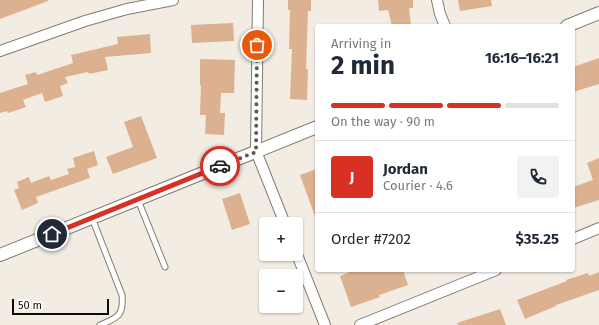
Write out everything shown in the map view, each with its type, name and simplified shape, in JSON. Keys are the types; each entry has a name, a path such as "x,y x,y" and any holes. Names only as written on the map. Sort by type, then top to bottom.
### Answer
{"street":[{"path":"0,51 84,21 127,9 173,0"},
{"path":"258,0 256,152 282,217"},
{"path":"437,0 444,24"},
{"path":"572,24 599,13"},
{"path":"0,255 315,128"},
{"path":"575,238 599,228"},
{"path":"300,261 325,325"},
{"path":"360,325 491,272"}],"lane":[{"path":"137,199 165,268"},
{"path":"92,217 122,295 123,304 118,315 112,320 100,325"}],"building":[{"path":"0,0 48,0 48,1 0,19"},
{"path":"288,0 311,0 311,11 308,11 306,69 308,69 307,100 290,99 292,49 289,49 290,10 288,10"},
{"path":"378,0 413,0 413,8 409,8 411,24 392,24 388,10 379,11"},
{"path":"458,0 491,0 492,6 460,11"},
{"path":"233,23 234,41 192,43 191,25"},
{"path":"150,34 151,53 105,57 108,70 89,74 88,72 65,77 68,83 60,86 63,96 45,102 42,93 23,100 26,107 8,113 7,111 0,113 0,93 28,84 25,75 36,72 37,75 73,63 71,55 118,44 117,37"},
{"path":"599,58 599,84 575,91 575,66"},
{"path":"200,59 235,60 234,93 221,93 220,113 225,113 224,135 205,134 206,115 200,115"},
{"path":"141,116 157,158 113,174 106,157 133,147 124,122"},
{"path":"94,151 98,165 87,169 90,178 36,197 38,203 22,210 14,190 19,188 17,182 29,177 31,183 49,176 51,180 69,174 67,169 75,167 73,158"},
{"path":"599,158 599,200 575,207 575,186 593,180 587,163"},
{"path":"315,170 315,216 300,175"},
{"path":"240,193 250,224 232,230 222,199"},
{"path":"350,272 404,272 408,285 351,307 340,276"},
{"path":"599,272 599,290 556,305 525,319 517,300 567,281 566,280 588,273 589,276"},
{"path":"500,309 506,325 458,325 457,323"}],"way so far":[{"path":"220,166 256,152 257,45"}],"route":[{"path":"52,234 220,166"}]}
